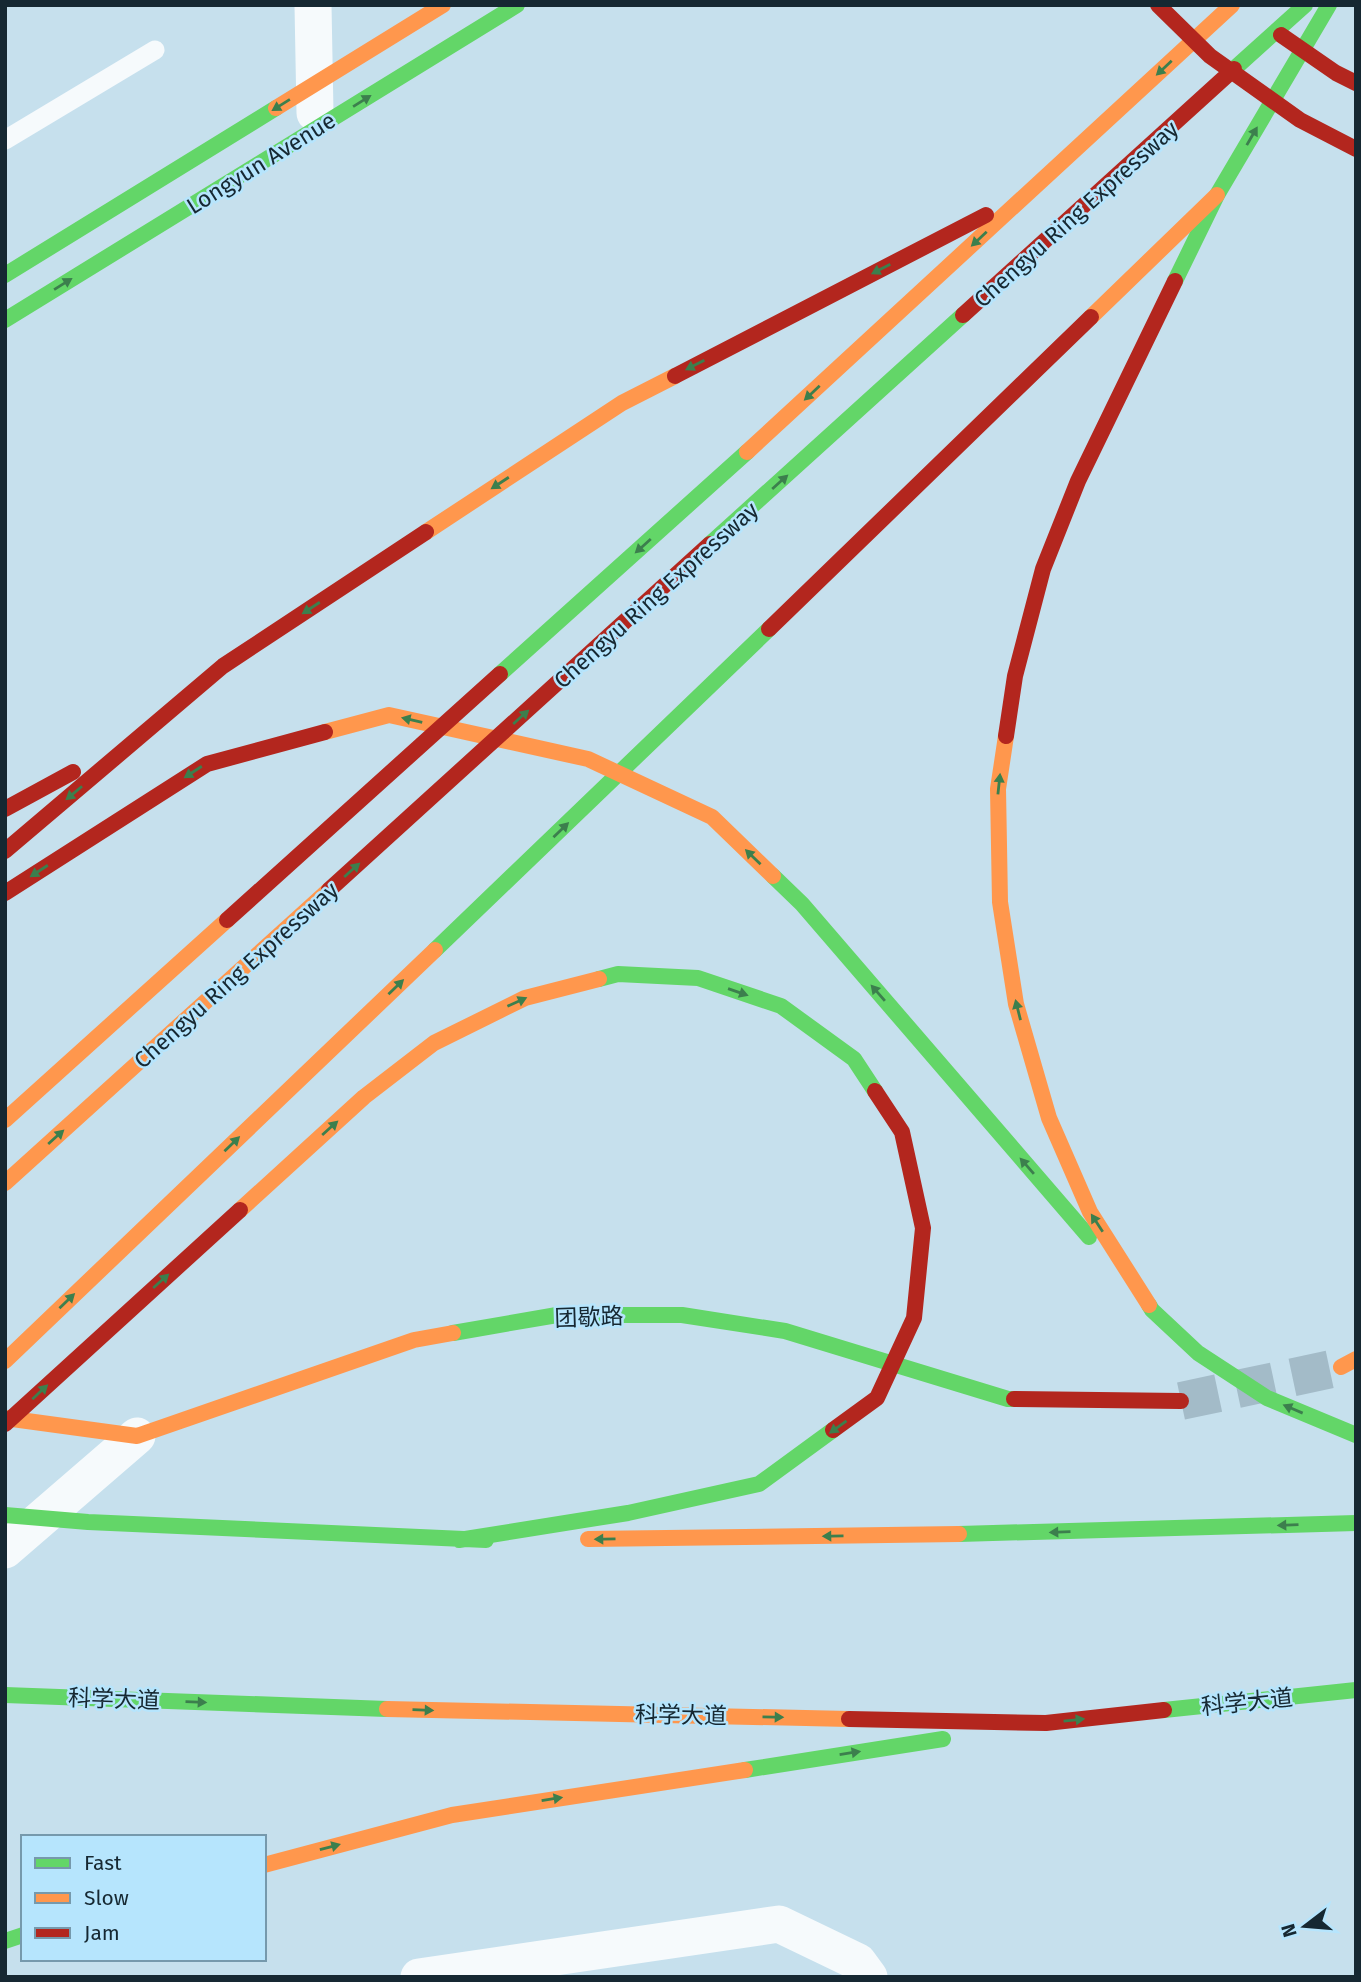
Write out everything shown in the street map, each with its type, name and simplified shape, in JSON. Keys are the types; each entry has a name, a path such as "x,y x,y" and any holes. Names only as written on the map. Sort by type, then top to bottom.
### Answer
{"main road":[{"name":"Longyun Avenue","path":"5,275 443,5"},
{"name":"Longyun Avenue","path":"5,320 517,5"},
{"path":"1157,5 1210,56 1300,120 1356,149"},
{"name":"Chengyu Ring Expressway","path":"5,1183 1306,5"},
{"path":"1152,1310 1090,1212 1049,1118 1041,1093 1016,1004 1000,902 998,789 1015,676 1043,569 1078,481 1217,195 1329,5"},
{"name":"Chengyu Ring Expressway","path":"5,1120 741,457 1029,193 1240,7"},
{"path":"1264,24 1336,73 1356,83"},
{"path":"5,851 223,666 622,403 1029,193"},
{"path":"5,1361 575,816 1217,195"},
{"path":"5,893 207,764 389,715 587,759 712,817 802,904 1152,1310 1198,1353 1267,1398 1356,1435"},
{"path":"5,809 143,734"},
{"path":"5,1424 364,1097 434,1043 525,998 618,974 698,978 781,1006 853,1059 902,1132 923,1228 914,1318 877,1398 759,1484 628,1513 459,1540"},
{"name":"团歇路","path":"5,1418 137,1436 414,1340 557,1315 682,1315 785,1331 1008,1399 1181,1401"},
{"path":"5,1515 88,1522 459,1540 1037,1533 1356,1523"},
{"name":"科学大道","path":"5,1695 440,1711 1046,1723 1356,1690"},
{"path":"266,1864 452,1815 1046,1723"}],"street":[{"path":"313,5 316,129"},
{"path":"5,1550 137,1436"},
{"path":"419,1977 779,1924 858,1962 869,1977"}],"lane":[{"path":"5,140 155,50"}],"tunnel":[{"path":"1181,1401 1341,1367"}],"traffic: fast":[{"path":"5,320 517,5"},
{"path":"1234,69 1305,5"},
{"path":"1175,281 1217,195 1329,5"},
{"path":"5,275 276,108"},
{"path":"710,544 963,315"},
{"path":"500,674 747,452"},
{"path":"435,950 769,629"},
{"path":"773,876 802,904 1089,1237"},
{"path":"599,979 618,974 698,978 781,1006 854,1059 875,1091"},
{"path":"1149,1305 1198,1353 1267,1398 1356,1435"},
{"path":"453,1333 557,1315 682,1315 785,1331 1014,1399"},
{"path":"459,1540 628,1513 759,1484 833,1430"},
{"path":"5,1515 88,1522 486,1540"},
{"path":"959,1534 1356,1523"},
{"path":"1164,1710 1356,1690"},
{"path":"5,1695 387,1709"},
{"path":"745,1770 943,1739"},
{"path":"5,1941 21,1936"}],"traffic: slow":[{"path":"276,108 443,5"},
{"path":"747,452 1232,5"},
{"path":"1091,317 1217,195"},
{"path":"426,532 622,403 675,376"},
{"path":"325,732 389,715 588,759 712,817 773,876"},
{"path":"1006,736 998,789 1000,902 1016,1004 1049,1118 1090,1212 1149,1305"},
{"path":"5,1183 329,890"},
{"path":"5,1120 227,920"},
{"path":"5,1361 435,950"},
{"path":"240,1210 364,1097 434,1043 525,998 599,979"},
{"path":"5,1418 137,1436 414,1340 453,1333"},
{"path":"1341,1367 1356,1359"},
{"path":"588,1539 959,1534"},
{"path":"387,1709 849,1719"},
{"path":"266,1864 452,1815 745,1770"}],"traffic: jam":[{"path":"1158,5 1210,56 1300,120 1356,149"},
{"path":"1281,35 1336,73 1356,83"},
{"path":"963,315 1234,69"},
{"path":"675,376 986,215"},
{"path":"1006,736 1015,676 1043,569 1078,481 1175,281"},
{"path":"769,629 1091,317"},
{"path":"5,851 223,666 426,532"},
{"path":"329,890 710,544"},
{"path":"227,920 500,674"},
{"path":"5,893 207,764 325,732"},
{"path":"5,809 73,772"},
{"path":"833,1430 877,1398 914,1318 923,1228 902,1132 875,1091"},
{"path":"5,1424 240,1210"},
{"path":"1014,1399 1181,1401"},
{"path":"849,1719 1046,1723 1164,1710"}]}
